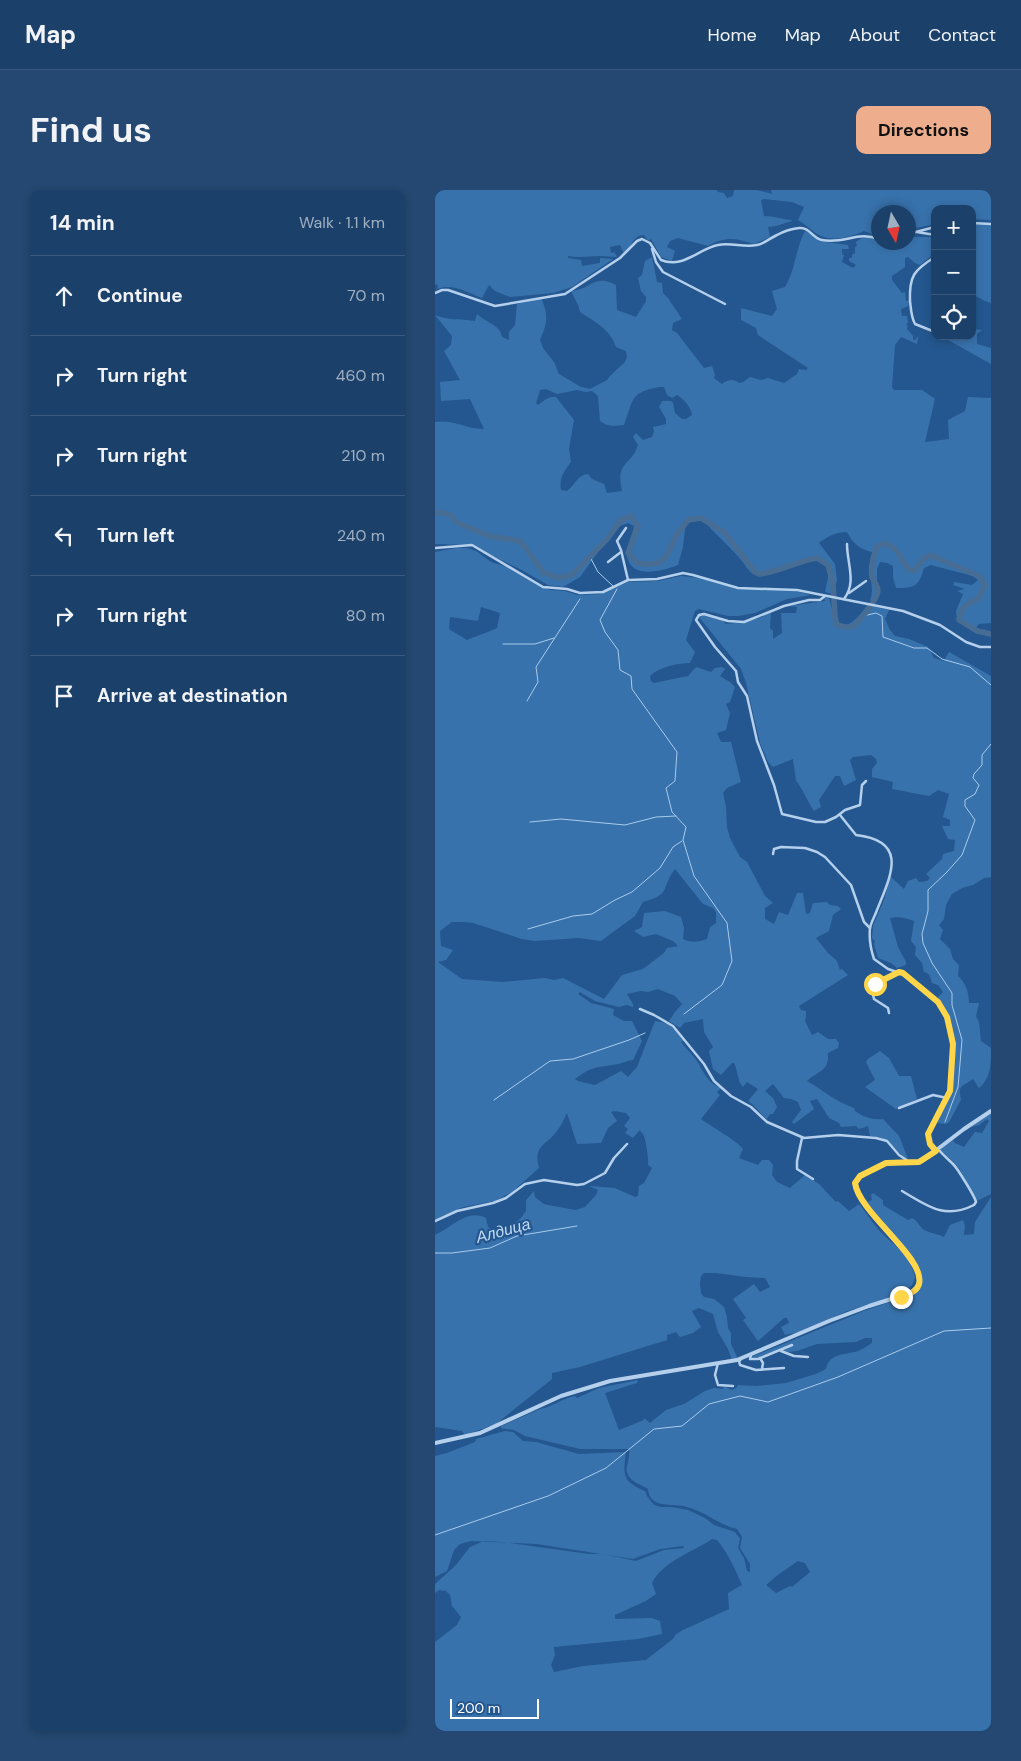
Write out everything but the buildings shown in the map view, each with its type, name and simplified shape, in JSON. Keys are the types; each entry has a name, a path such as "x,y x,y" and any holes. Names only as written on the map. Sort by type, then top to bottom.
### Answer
{"street":[{"path":"976,223 991,224"},
{"path":"435,293 448,290 488,305 501,306 565,294 625,255 637,241 645,240 650,243 661,260 673,263 682,261 715,246 727,244 758,245 783,232 802,228 822,240 842,240 866,235 871,237"},
{"path":"916,232 931,228"},
{"path":"916,232 931,234"},
{"path":"650,243 656,262 663,272 725,304"},
{"path":"931,260 921,266 913,276 910,287 911,313 915,324 931,330"},
{"path":"625,528 617,541 629,580"},
{"path":"847,544 851,574 849,593"},
{"path":"435,548 472,545 548,588 567,589 581,593 597,593 629,580 657,579 683,573 738,588 797,590 872,604 920,616 940,625 966,642 981,647 991,647"},
{"path":"607,562 621,552"},
{"path":"844,599 866,581"},
{"path":"827,596 820,600 809,600 784,606 744,622 728,621 704,614 699,615 696,620 715,647 736,671 738,682 747,696 757,741 774,784 781,812 784,815 820,822 829,820 845,810 860,806 862,784 866,781"},
{"path":"839,814 857,835 879,840 891,852 892,863 889,875 870,928 874,959 888,969 906,975 933,997 947,1017 953,1050 950,1091 928,1134 930,1144 957,1170 976,1202 974,1205 946,1212 931,1208 903,1191"},
{"path":"773,854 775,848 796,847 821,854 851,885 863,919 870,928"},
{"path":"889,1013 888,1008 874,999 872,990 875,984 899,972"},
{"path":"640,1009 673,1026 704,1064 711,1077 731,1096 751,1107 767,1122 802,1138 838,1135 876,1138 890,1144 899,1155 913,1163"},
{"path":"899,1108 933,1095 947,1098"},
{"path":"435,1443 480,1433 561,1396 610,1381 742,1358 837,1318 910,1293 918,1287 919,1276 914,1264 870,1212 857,1194 855,1183 860,1176 886,1163 922,1161 964,1129 991,1112"},
{"path":"802,1138 797,1169 813,1179"},
{"path":"435,1221 457,1211 506,1198 525,1184 544,1180 577,1185 584,1184 605,1173 614,1158 627,1144"},
{"path":"751,1355 751,1359 759,1358 792,1345"},
{"path":"779,1351 795,1356 808,1356"},
{"path":"742,1358 739,1362 740,1365 754,1370 784,1368"},
{"path":"759,1358 763,1363 762,1370"},
{"path":"718,1363 715,1375 718,1385 733,1386"}],"shaded area":[{"path":"435,190 717,190 724,193 727,198 733,196 734,190 757,190 772,194 771,190 991,190 991,220 976,219 976,205 931,205 931,225 916,228 916,205 871,205 871,234 864,231 835,239 817,234 798,220 804,207 792,202 764,199 761,200 764,216 792,221 768,227 770,237 754,244 741,240 725,239 708,246 678,238 670,241 667,247 675,251 672,261 661,257 651,239 648,241 644,235 637,237 624,254 620,245 610,247 611,253 614,252 617,257 568,256 568,258 581,260 582,266 600,263 600,258 613,259 572,287 553,293 510,297 495,291 489,285 482,298 449,287 437,289 438,285 435,284"},
{"path":"976,223 991,224 991,303 976,296"},
{"path":"806,229 825,242 848,245 849,249 842,249 842,254 844,255 842,262 853,268 856,265 849,261 849,258 852,258 852,255 855,253 856,242 864,237 871,238 871,250 916,250 916,237 931,237 931,256 920,265 908,257 905,258 905,267 892,276 892,280 902,293 905,292 906,301 909,301 908,306 901,309 902,316 907,316 907,329 913,336 913,340 918,336 917,344 901,337 895,345 892,387 894,390 922,390 935,399 925,442 949,439 948,420 965,411 968,397 991,398 991,623 979,624 975,629 971,629 957,620 956,611 963,594 957,591 965,589 953,585 954,582 972,585 978,580 973,576 931,565 924,568 920,579 915,585 896,588 893,566 880,562 877,569 877,599 875,601 870,600 872,588 870,571 873,559 877,553 859,547 847,532 832,535 819,543 835,564 837,581 832,594 825,592 828,567 817,561 807,560 797,562 769,575 753,574 706,523 699,519 686,521 683,547 678,565 648,572 641,571 630,564 627,549 634,526 628,523 620,526 580,577 563,587 548,585 474,545 435,544 435,422 442,421 484,429 470,399 441,401 440,382 460,380 444,351 451,345 452,336 435,315 475,321 477,314 496,326 502,337 509,340 509,332 515,325 517,304 541,298 546,315 546,324 540,340 543,348 554,362 559,374 581,387 590,389 607,380 625,362 627,357 626,351 616,347 606,331 580,312 571,291 578,290 597,281 609,282 616,285 617,310 636,317 646,301 638,278 642,275 645,261 652,257 657,282 662,283 663,293 682,319 673,323 672,330 677,333 704,368 712,366 714,378 722,384 731,380 739,383 743,382 750,377 761,380 768,378 784,383 797,374 799,369 806,370 808,368 758,335 756,328 741,320 741,308 772,316 777,309 772,291 785,287","holes":["664,387 667,395 672,398 677,395 685,401 692,415 682,419 675,413 671,401 662,401 659,407 666,419 666,424 653,427 652,437 643,440 636,433 633,437 638,445 632,457 622,468 620,481 622,491 607,493 604,484 592,479 588,474 579,478 567,491 561,490 563,475 571,462 569,449 574,420 556,397 549,398 538,405 536,403 540,390 546,389 557,394 577,390 592,391 598,396 600,421 614,426 624,425 634,398 642,392"]},
{"path":"976,329 982,330 977,334 977,344 991,348 991,364 948,340 976,340"},
{"path":"467,548 476,551 491,562 511,568 550,590 565,591 577,595 599,594 628,582 658,581 681,576 709,579 736,589 791,590 811,595 787,599 755,613 738,616 728,616 699,609 695,611 686,640 695,652 690,663 669,666 658,670 650,676 651,681 654,683 688,676 696,667 711,672 715,668 722,667 725,669 720,676 735,687 730,702 726,704 730,713 726,730 717,733 721,742 731,742 741,782 727,788 723,793 727,827 730,838 740,857 747,862 765,896 773,903 765,908 765,919 774,924 779,912 788,915 797,893 803,893 806,914 810,913 813,903 827,902 841,909 833,915 829,931 816,938 837,961 840,970 842,969 848,975 799,1006 801,1010 806,1011 805,1021 812,1035 818,1032 828,1039 836,1039 839,1043 838,1048 828,1053 825,1067 807,1081 835,1099 854,1108 861,1115 883,1119 899,1136 908,1159 887,1141 870,1136 868,1126 859,1129 856,1126 841,1127 839,1123 829,1118 817,1099 810,1101 814,1109 794,1124 792,1122 801,1110 798,1102 784,1098 773,1084 765,1091 773,1098 777,1107 767,1119 748,1101 758,1089 747,1082 743,1087 734,1063 721,1075 713,1069 709,1051 713,1047 704,1032 703,1019 684,1023 680,1028 669,1021 682,1004 675,996 658,989 627,994 633,1007 627,1005 619,1007 595,1001 580,992 578,994 591,1003 614,1009 613,1015 624,1021 632,1021 642,1041 633,1060 591,1069 575,1079 595,1085 621,1071 628,1077 637,1067 655,1021 669,1025 683,1041 681,1042 697,1061 709,1080 721,1088 717,1092 720,1095 701,1119 743,1149 739,1158 758,1165 762,1160 769,1160 773,1165 772,1175 777,1182 790,1188 805,1175 819,1184 836,1202 838,1201 849,1211 859,1204 878,1229 909,1261 915,1277 912,1285 905,1292 845,1312 803,1331 785,1335 781,1327 789,1323 787,1318 784,1318 758,1341 743,1320 746,1318 733,1299 754,1284 760,1292 770,1287 765,1278 704,1273 701,1276 701,1293 704,1297 714,1299 724,1307 728,1328 731,1333 731,1344 738,1359 732,1360 718,1332 713,1314 699,1308 692,1311 701,1327 693,1333 680,1337 676,1332 667,1335 667,1340 580,1367 552,1373 552,1379 496,1424 465,1435 462,1431 435,1427 435,1235 460,1220 473,1215 486,1218 488,1227 497,1232 506,1229 521,1218 526,1211 526,1200 534,1191 535,1197 544,1204 576,1210 585,1207 596,1195 598,1190 589,1186 615,1188 635,1197 638,1196 639,1186 644,1183 652,1168 648,1165 644,1135 640,1130 633,1138 625,1133 628,1129 624,1126 630,1118 626,1113 611,1112 617,1121 608,1128 601,1143 577,1144 567,1113 557,1131 539,1150 539,1168 512,1192 495,1201 463,1207 435,1220 435,552","holes":["481,607 500,613 497,628 467,640 449,629 450,617 478,621","675,869 703,904 713,908 716,912 716,923 710,927 707,939 692,942 683,939 684,928 681,917 665,911 644,913 642,927 634,931 643,937 656,934 673,941 678,946 667,948 664,953 643,969 622,975 604,999 563,978 502,982 462,979 438,962 446,960 453,950 441,946 440,931 452,922 473,923 534,941 579,938 601,941 635,916 643,902 662,893"]},
{"path":"824,597 829,598 837,626 851,623 867,605 889,610 885,619 895,636 909,639 928,647 934,658 944,661 949,652 991,676 991,877 984,878 952,894 946,905 944,919 939,925 943,930 940,939 950,949 953,959 959,965 958,976 967,988 969,1003 979,1003 976,1016 979,1022 981,1041 991,1048 990,1065 986,1080 979,1088 973,1079 961,1087 961,1100 946,1124 938,1123 936,1120 952,1090 955,1051 948,1014 938,997 943,992 938,985 932,983 929,974 924,972 922,963 915,955 916,947 911,941 914,921 896,917 890,918 898,947 906,965 897,968 891,963 878,958 874,944 875,941 872,938 873,926 884,900 890,876 904,889 908,881 916,878 919,882 927,881 930,878 926,874 942,859 943,854 954,851 955,840 948,839 942,826 950,826 950,820 943,817 949,794 938,790 929,796 892,789 893,782 872,777 872,769 877,763 876,759 871,755 853,757 850,760 856,780 844,786 840,776 835,776 819,800 821,807 814,811 796,781 793,759 773,767 768,762 760,743 741,669 699,617 701,613 720,618 726,624 762,617 773,611 771,613 770,628 773,631 773,639 782,633 781,613 796,613 797,607 790,606 825,601"},
{"path":"880,1051 889,1058 899,1076 911,1076 917,1099 896,1109 865,1087 875,1080 866,1062"},
{"path":"991,1113 991,1194 977,1201 960,1170 953,1161 939,1150 953,1140 964,1147 975,1132 982,1133 989,1121 987,1119 979,1125 971,1127"},
{"path":"859,1192 868,1202 872,1200 871,1195 873,1193 883,1200 883,1205 908,1220 914,1219 924,1230 944,1237 950,1225 963,1220 965,1226 964,1235 974,1234 975,1222 991,1197 991,1731 435,1731 435,1642 457,1625 461,1617 452,1606 450,1595 446,1591 439,1590 435,1593 435,1584 456,1565 470,1547 483,1542 471,1541 460,1544 454,1550 447,1571 435,1577 435,1456 475,1442 476,1439 505,1431 513,1432 523,1441 536,1442 579,1454 626,1452 625,1472 632,1484 645,1491 654,1505 688,1510 705,1518 714,1525 735,1532 740,1539 738,1548 744,1558 747,1571 750,1572 750,1564 740,1548 742,1537 737,1529 724,1525 694,1509 654,1501 650,1497 648,1489 633,1481 628,1475 629,1449 580,1449 525,1436 514,1430 501,1428 501,1426 570,1397 575,1396 577,1398 599,1388 638,1380 637,1383 605,1393 619,1430 644,1420 644,1418 650,1423 666,1410 684,1404 705,1391 714,1388 723,1389 724,1386 732,1390 738,1385 756,1386 786,1383 816,1374 826,1369 830,1360 834,1357 862,1349 872,1343 872,1338 865,1338 856,1342 817,1344 797,1351 788,1352 781,1350 749,1358 864,1311 907,1296 919,1285 919,1270 915,1261 898,1240 879,1223","holes":["712,1539 717,1540 725,1550 742,1585 728,1593 729,1609 683,1630 646,1660 583,1666 554,1672 551,1665 555,1655 554,1647 638,1639 662,1634 660,1621 652,1618 615,1619 615,1615 646,1601 656,1594 652,1583 663,1569","508,1543 537,1544 601,1554","683,1546 684,1548 664,1550 636,1561 605,1555 633,1559 660,1549","798,1561 805,1563 810,1572 792,1587 790,1586 776,1593 766,1585"]}],"waterway":[{"path":"435,514 440,512 452,516 456,522 489,536 520,541 544,573 559,578 572,575 607,539 621,520 631,516 638,526 628,553 637,563 649,564 659,563 667,555 676,536 688,520 701,518 725,533 755,572 759,574 817,558 828,565 833,584 837,625 847,627 851,627 859,621 877,595 877,587 872,577 873,561 877,546 886,543 896,550 908,569 914,571 923,559 930,555 979,576 985,585 978,599 967,604 963,609 959,620 977,631 991,634"},
{"path":"590,557 598,572 613,586"},
{"path":"617,589 600,620 605,632 618,650 620,670 631,676 632,689 677,752 675,781 666,788 672,812 686,827 683,840 694,876 727,923 732,961 722,985 684,1014"},
{"path":"527,701 538,682 536,667 580,599"},
{"path":"863,616 876,613 882,616 883,637 914,648 927,648 942,659 970,667 991,685"},
{"path":"503,644 535,644 554,638"},
{"path":"945,1122 958,1087 962,1040 952,1005 952,993 932,963 923,943 922,934 928,911 928,890 962,855 975,820 965,806 965,800 975,794 979,785 973,778 974,774 982,765 982,755 991,744"},
{"path":"530,822 561,819 625,825 656,817 676,816"},
{"path":"528,929 573,916 592,914 632,892 660,868 673,847 682,841"},
{"path":"494,1100 550,1061 573,1059 645,1033"},
{"name":"Алдица","path":"435,1253 452,1253 490,1248 517,1236 577,1226"},
{"path":"435,1535 548,1496 606,1468 654,1429 682,1426 709,1404 740,1396 768,1402 838,1377 944,1331 991,1328"}],"route":[{"path":"875,984 899,972 906,975 938,1002 947,1017 953,1044 950,1091 928,1134 930,1144 936,1151 919,1162 886,1163 860,1176 855,1183 857,1194 904,1251 917,1271 919,1276 918,1287 901,1297"}]}
